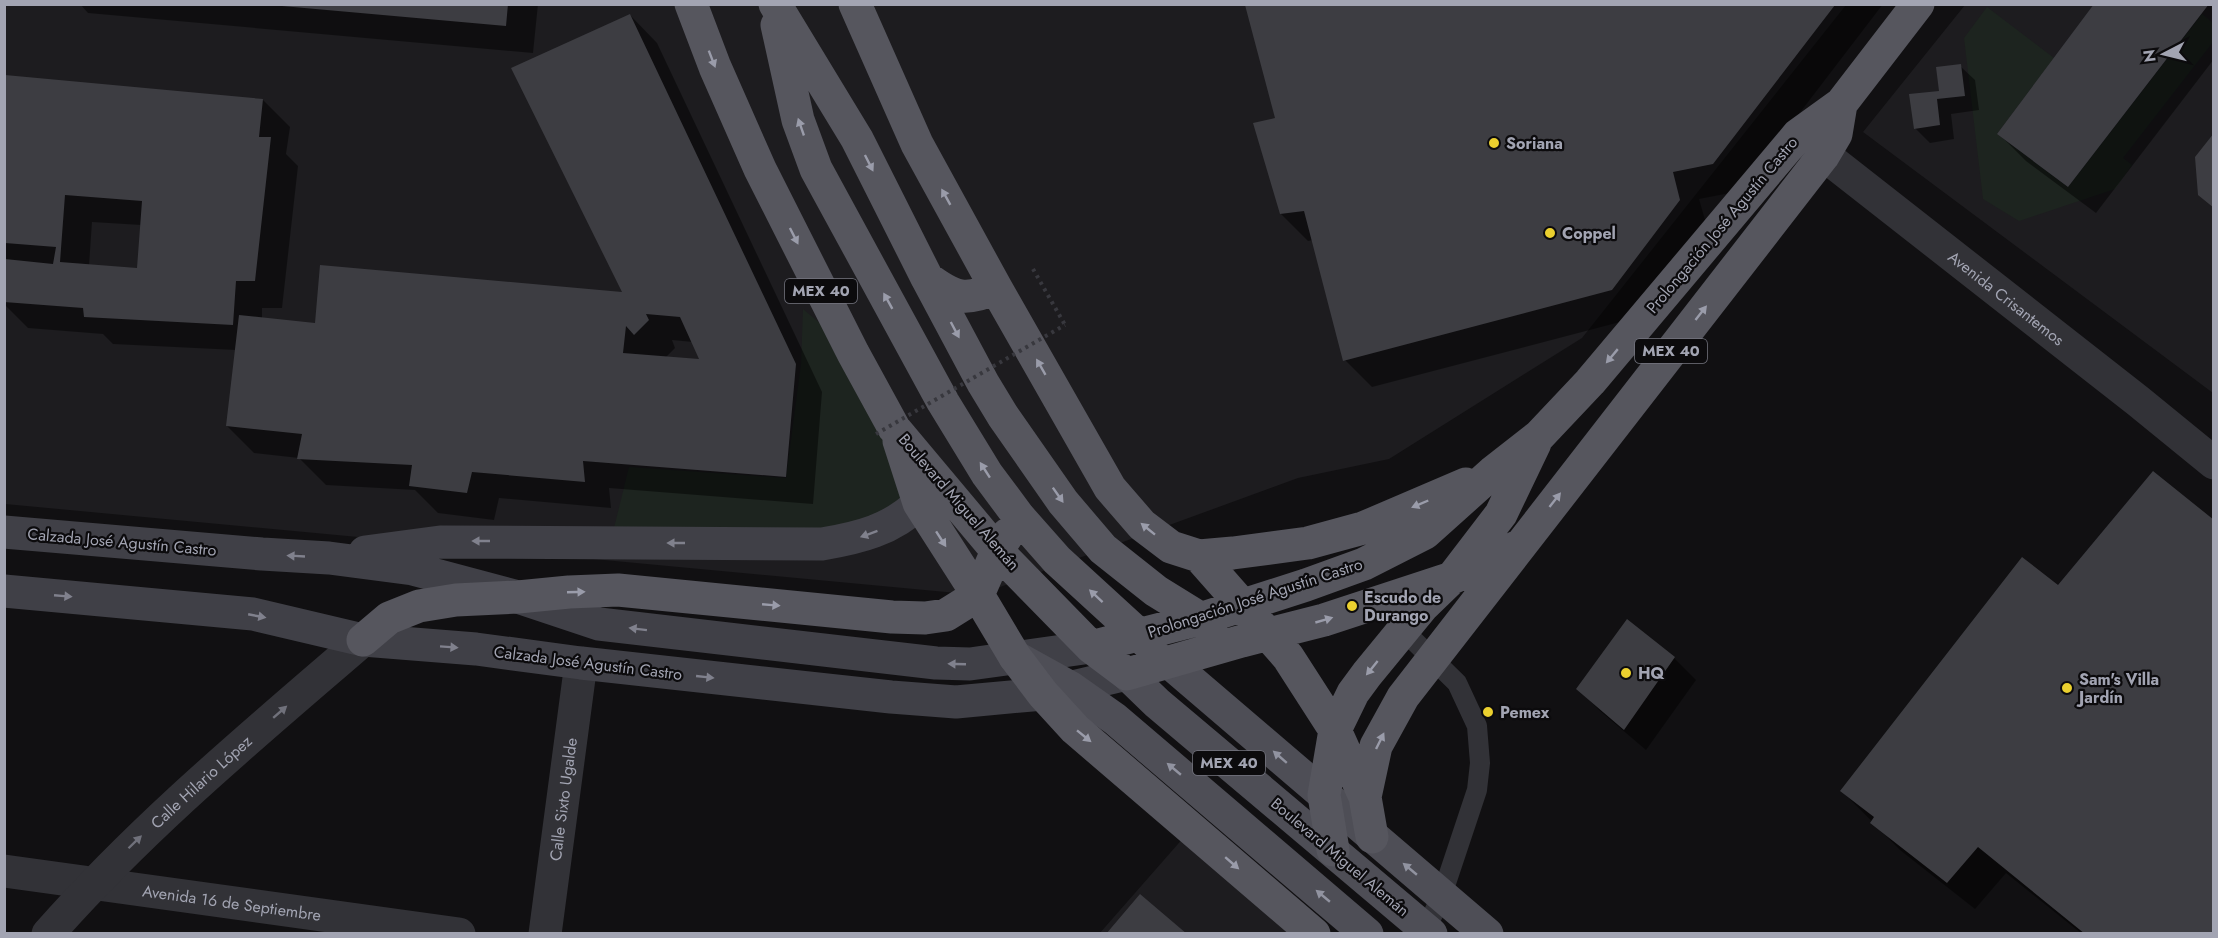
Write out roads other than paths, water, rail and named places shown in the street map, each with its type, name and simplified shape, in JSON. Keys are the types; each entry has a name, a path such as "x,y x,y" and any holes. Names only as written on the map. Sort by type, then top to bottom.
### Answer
{"highway":[{"name":"Boulevard Miguel Alemán","path":"691,4 715,67 760,169 853,353 885,431 1091,647 1127,674"},
{"path":"774,4 857,139 927,278 1003,416 1063,502 1103,549 1156,591 1200,619 1255,638 1288,657 1335,730 1365,797 1372,837"},
{"name":"MEX 40","path":"774,4 798,120 816,169 943,402 987,474 1019,517 1057,560 1170,663"},
{"path":"855,4 917,144 996,288 1110,488 1142,525 1172,547 1199,556 1308,543 1363,528 1493,472"},
{"name":"Prolongación José Agustín Castro","path":"1091,647 1200,619 1364,564 1425,532 1493,472 1539,436 1590,382 1798,135 1840,104 1918,4"},
{"name":"Prolongación José Agustín Castro","path":"1170,663 1324,620 1452,578 1519,546 1823,156 1836,134 1840,104"},
{"path":"927,278 941,289 960,296 976,297 996,288"},
{"path":"885,431 919,503 1015,657 1057,692 1075,729 1314,933"},
{"path":"1333,850 1324,795 1335,730 1353,693 1422,607 1452,578 1501,514 1539,436"},
{"path":"363,640 389,618 418,606 456,600 568,592 618,590 880,616 925,618 946,615 978,595 997,551 1019,517"},
{"path":"1365,797 1376,746 1403,697 1434,660 1519,546"},
{"path":"1199,556 1242,605 1255,638"},
{"name":"Calzada José Agustín Castro","path":"1127,674 1170,663"}],"main road":[{"path":"329,558 440,542 822,544 876,532 911,511 919,503"},
{"name":"Calzada José Agustín Castro","path":"4,532 329,558 413,568 518,597 599,624 936,663 970,664 1091,647"},
{"name":"Calzada José Agustín Castro","path":"4,591 253,615 363,640 476,649 581,663 956,702 1057,692 1127,674"},
{"name":"MEX 40","path":"1170,663 1487,933"},
{"name":"Boulevard Miguel Alemán","path":"1127,674 1157,703 1429,931"},
{"path":"1057,692 1115,718 1367,933"}],"street":[{"name":"Avenida Crisantemos","path":"1798,135 2214,463"},
{"name":"Calle Hilario López","path":"48,933 93,883 200,781 363,640"},
{"name":"Calle Sixto Ugalde","path":"544,933 581,663"},
{"name":"Avenida 16 de Septiembre","path":"4,871 459,933"}],"lane":[{"path":"1404,630 1457,683 1477,726 1480,763 1477,790 1429,931"}],"place":[{"name":"Soriana","path":"1494,143"},
{"name":"Coppel","path":"1550,233"},
{"name":"Escudo de Durango","path":"1352,606"},
{"name":"HQ","path":"1626,673"},
{"name":"Sam's Villa Jardín","path":"2067,688"},
{"name":"Pemex","path":"1488,712"}]}
